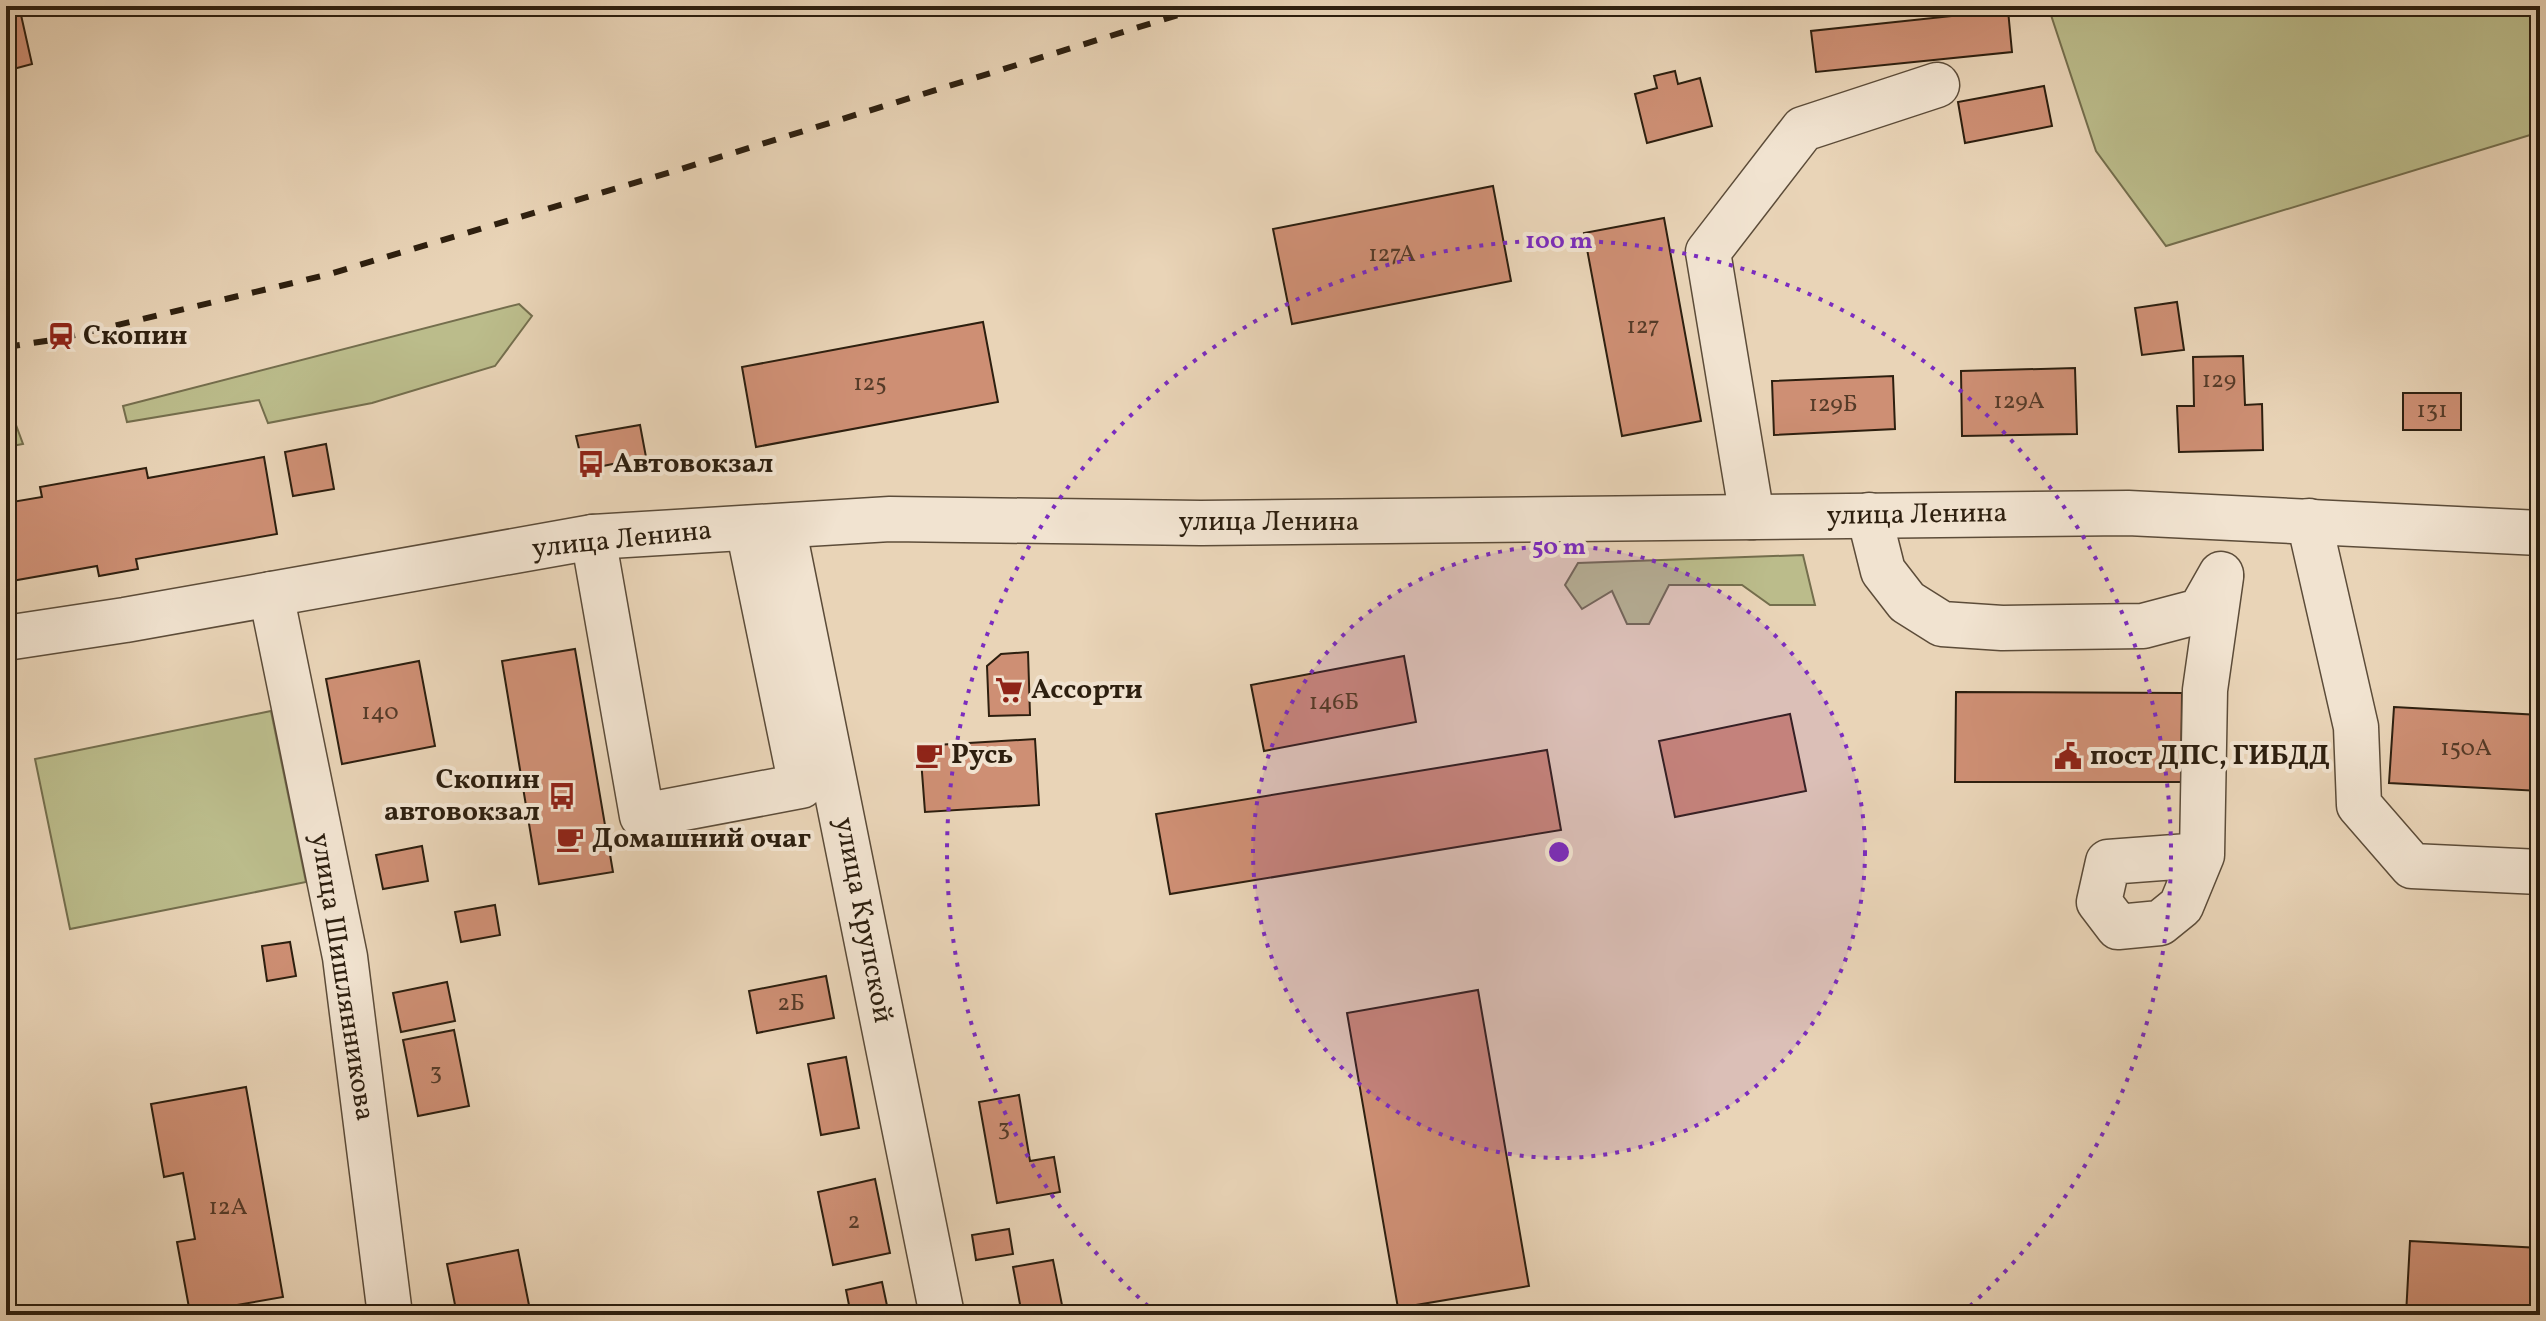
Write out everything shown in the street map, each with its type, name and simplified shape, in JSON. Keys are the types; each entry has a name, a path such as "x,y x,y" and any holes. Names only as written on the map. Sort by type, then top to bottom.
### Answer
{"street":[{"path":"1752,517 1708,252 1803,129 1937,85"},
{"name":"улица Ленина","path":"6,638 593,537 890,519 1201,523 2128,513 2540,533"},
{"path":"1869,515 1883,571 1907,602 1942,624 2002,628 2143,626 2200,611 2221,577"},
{"path":"2202,855 2205,690 2221,577 2224,517"},
{"path":"2309,521 2356,727 2359,805 2412,866 2540,872"},
{"path":"593,537 642,816 801,786 766,527"},
{"name":"улица Крупской","path":"766,527 942,1315"},
{"name":"улица Шишлянникова","path":"271,594 345,957 390,1315"}],"green space":[{"path":"2048,6 2540,6 2540,132 2166,246 2096,151"},
{"path":"519,304 532,316 495,366 372,403 268,423 259,400 127,422 123,406"},
{"path":"16,425 23,444 6,447 6,426"},
{"path":"1803,555 1815,605 1770,605 1742,585 1669,585 1649,624 1627,624 1612,591 1582,609 1565,585 1578,563"},
{"path":"271,711 306,882 70,929 35,759"}],"building":[{"path":"6,6 19,6 32,64 6,71"},
{"path":"2008,10 2012,52 1816,72 1811,31"},
{"path":"1675,71 1678,84 1700,78 1712,126 1647,143 1635,94 1657,88 1654,76"},
{"path":"2044,86 2052,126 1965,143 1958,102"},
{"path":"1493,186 1511,281 1292,324 1273,229"},
{"path":"1664,218 1701,421 1622,436 1584,233"},
{"path":"2177,302 2184,350 2142,355 2135,308"},
{"path":"983,322 998,402 756,447 742,367"},
{"path":"2243,356 2245,405 2262,404 2263,450 2179,452 2177,406 2194,406 2193,357"},
{"path":"2075,368 2077,434 1962,436 1961,371"},
{"path":"1893,376 1895,429 1774,435 1772,381"},
{"path":"2403,393 2461,393 2461,430 2403,430"},
{"path":"640,425 646,457 584,470 576,436"},
{"path":"326,444 334,489 293,496 285,452"},
{"path":"264,457 277,534 136,559 138,569 99,576 97,566 6,582 6,503 42,497 40,487 146,468 148,478"},
{"name":"Скопин автовокзал","path":"575,649 613,872 539,884 502,661"},
{"name":"Ассорти","path":"1028,652 1030,715 989,716 987,666 1001,654"},
{"path":"1404,656 1416,722 1264,751 1251,685"},
{"path":"419,661 435,746 342,764 326,679"},
{"name":"пост ДПС, ГИБДД","path":"1956,692 2182,693 2181,782 1955,782"},
{"path":"2394,707 2540,715 2540,791 2389,783"},
{"path":"1790,714 1806,791 1675,817 1659,741"},
{"path":"1035,739 1039,805 925,812 920,746"},
{"path":"1547,750 1561,830 1170,894 1156,814"},
{"path":"6,817 13,858 6,859"},
{"path":"422,846 428,881 383,889 376,855"},
{"path":"495,905 500,935 461,942 455,912"},
{"path":"290,942 296,976 267,981 262,946"},
{"path":"826,976 834,1018 757,1033 749,991"},
{"path":"447,982 455,1021 401,1032 393,993"},
{"path":"1478,990 1529,1286 1398,1308 1347,1013"},
{"path":"454,1030 469,1106 418,1116 403,1040"},
{"path":"846,1057 859,1128 821,1135 808,1064"},
{"path":"246,1087 283,1297 190,1313 177,1242 195,1239 183,1173 164,1177 151,1104"},
{"path":"1019,1095 1030,1161 1054,1157 1060,1192 997,1203 979,1102"},
{"path":"875,1179 890,1253 833,1265 818,1192"},
{"path":"1009,1229 1013,1254 976,1260 972,1235"},
{"path":"2410,1241 2540,1248 2540,1315 2406,1315"},
{"path":"518,1250 531,1315 457,1315 447,1264"},
{"path":"1053,1260 1064,1315 1022,1315 1013,1267"},
{"path":"882,1282 889,1315 851,1315 846,1290"}],"railway":[{"path":"6,347 59,339 326,275 1207,6"}],"place":[{"name":"Скопин","path":"61,336"},
{"name":"Автовокзал","path":"591,464"},
{"name":"Ассорти","path":"1009,690"},
{"name":"Русь","path":"929,755"},
{"name":"пост ДПС, ГИБДД","path":"2068,756"},
{"name":"Скопин автовокзал","path":"562,796"},
{"name":"Домашний очаг","path":"570,839"}]}
